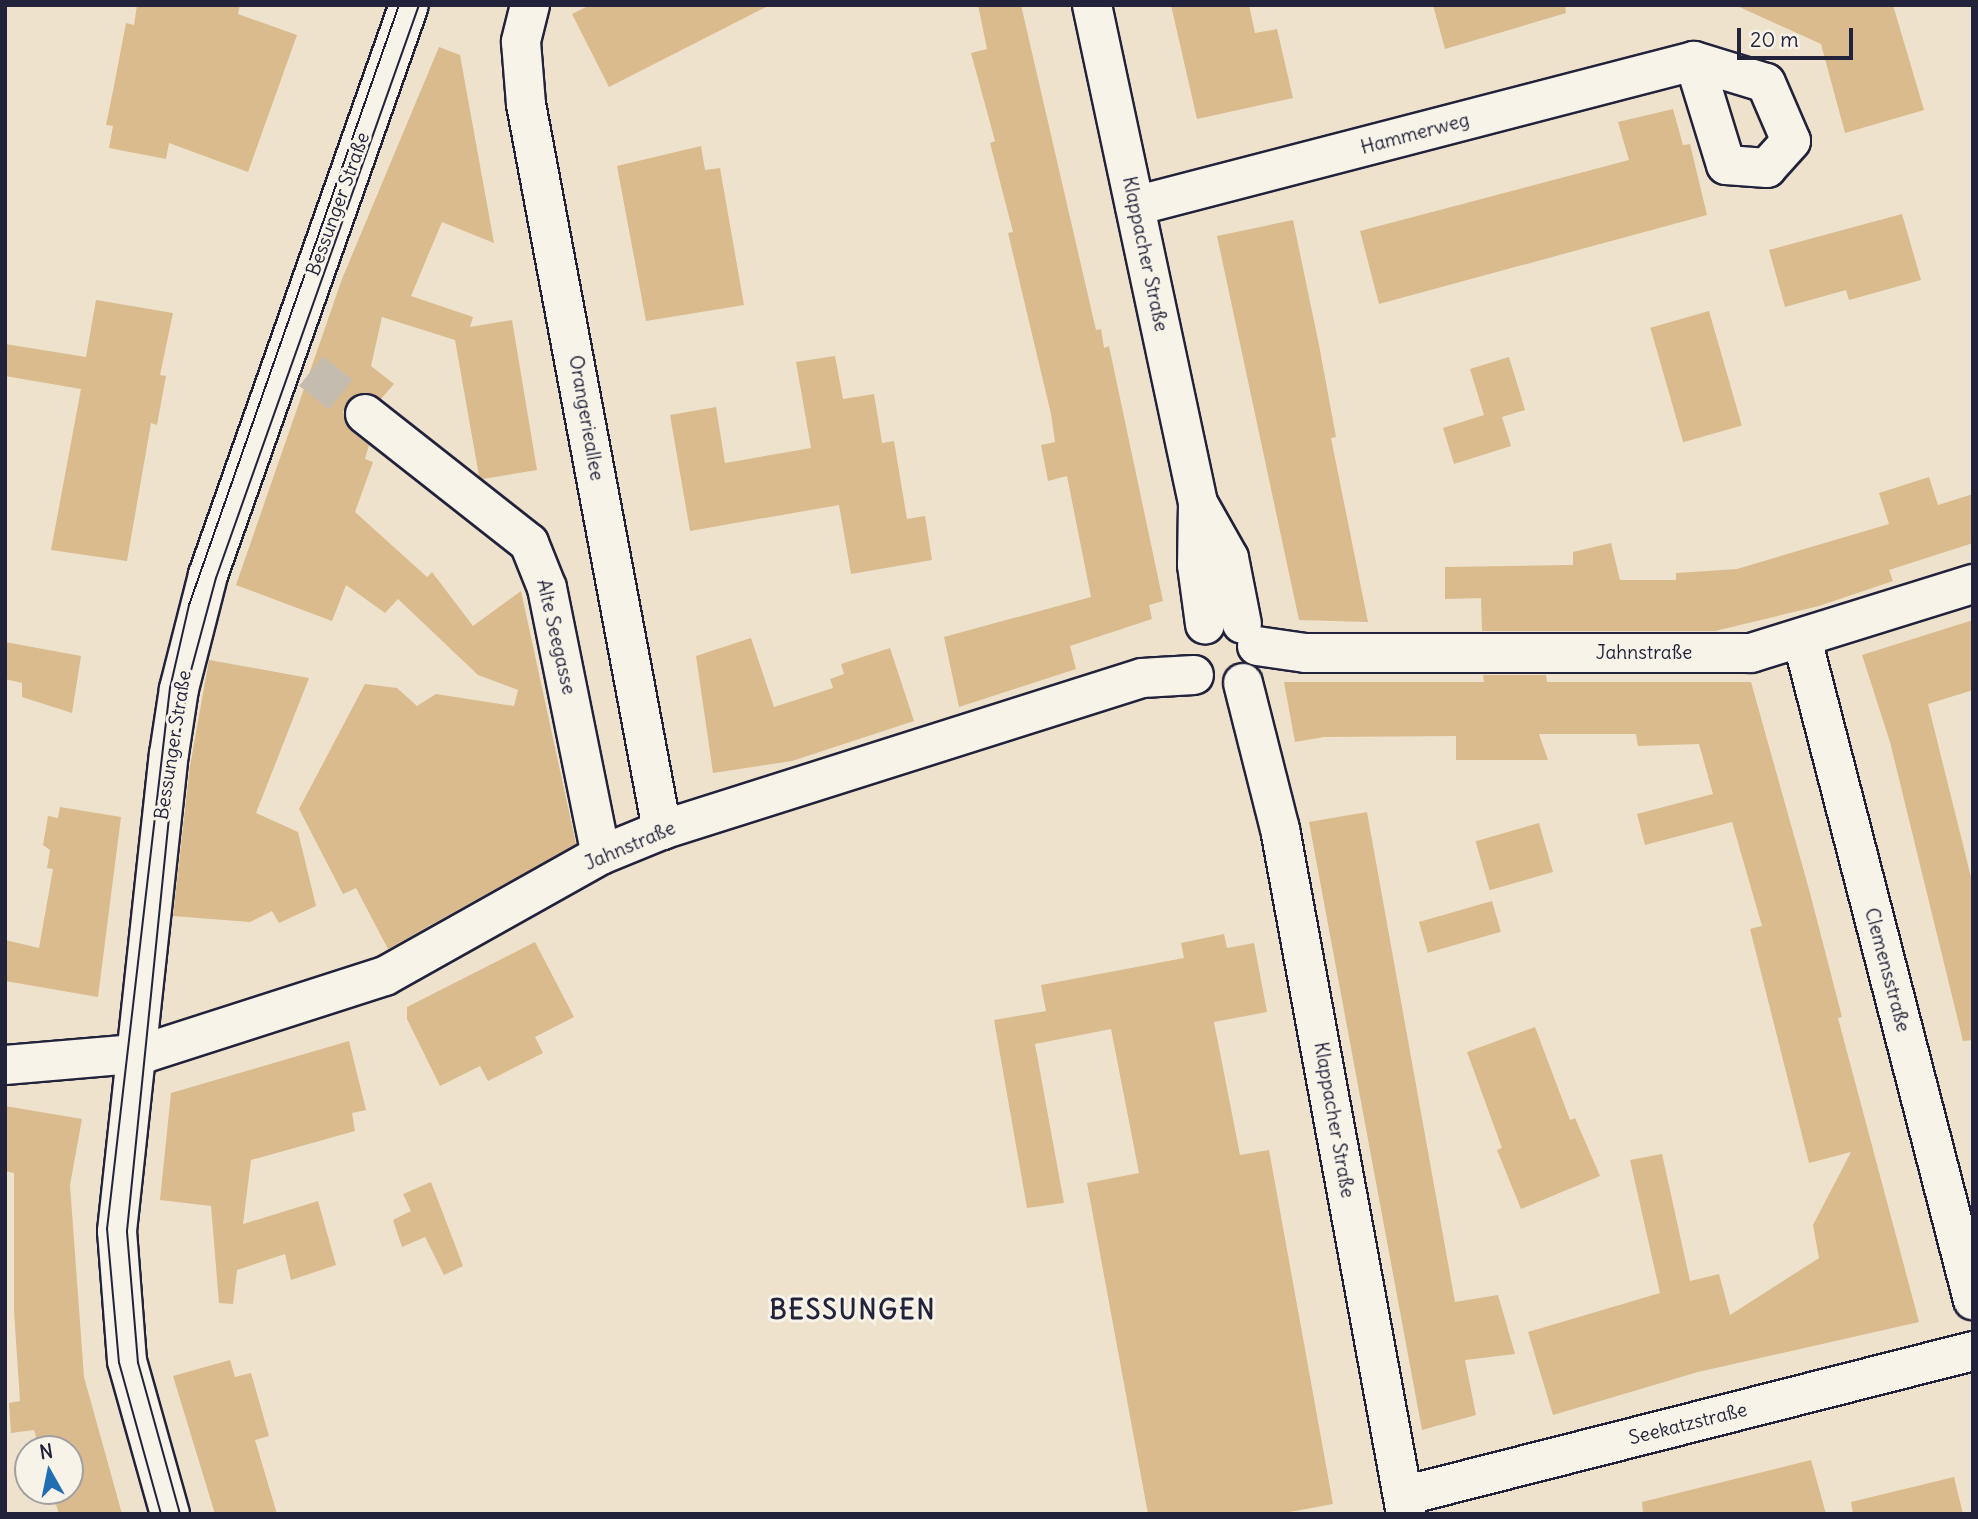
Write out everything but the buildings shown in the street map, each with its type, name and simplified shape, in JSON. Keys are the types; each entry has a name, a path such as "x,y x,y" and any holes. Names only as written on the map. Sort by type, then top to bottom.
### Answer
{"street":[{"name":"Bessunger Straße","path":"170,1514 127,1361 117,1231 134,1054 179,689 208,575 298,363 409,5"},
{"name":"Orangerieallee","path":"530,5 522,42 526,104 662,830"},
{"name":"Klappacher Straße","path":"1092,5 1198,503 1197,565 1226,657 1258,728 1294,899 1404,1505"},
{"name":"Hammerweg","path":"1135,206 1694,61"},
{"name":"Alte Seegasse","path":"365,414 528,543 547,588 601,855"},
{"name":"Jahnstraße","path":"5,1065 134,1054 385,976 601,855 662,830 1142,678 1226,657 1305,653 1751,653 1973,584"},
{"name":"Clemensstraße","path":"1802,639 1973,1300"},
{"name":"Seekatzstraße","path":"1404,1505 1973,1351"}],"tunnel":[{"path":"311,371 365,414"}],"tram line":[{"path":"161,1514 119,1363 107,1229 170,688 189,605 399,5"},
{"path":"180,1514 138,1363 127,1231 175,759 189,678 216,578 419,5"}],"district":[{"name":"BESSUNGEN","path":"853,1310"}]}
